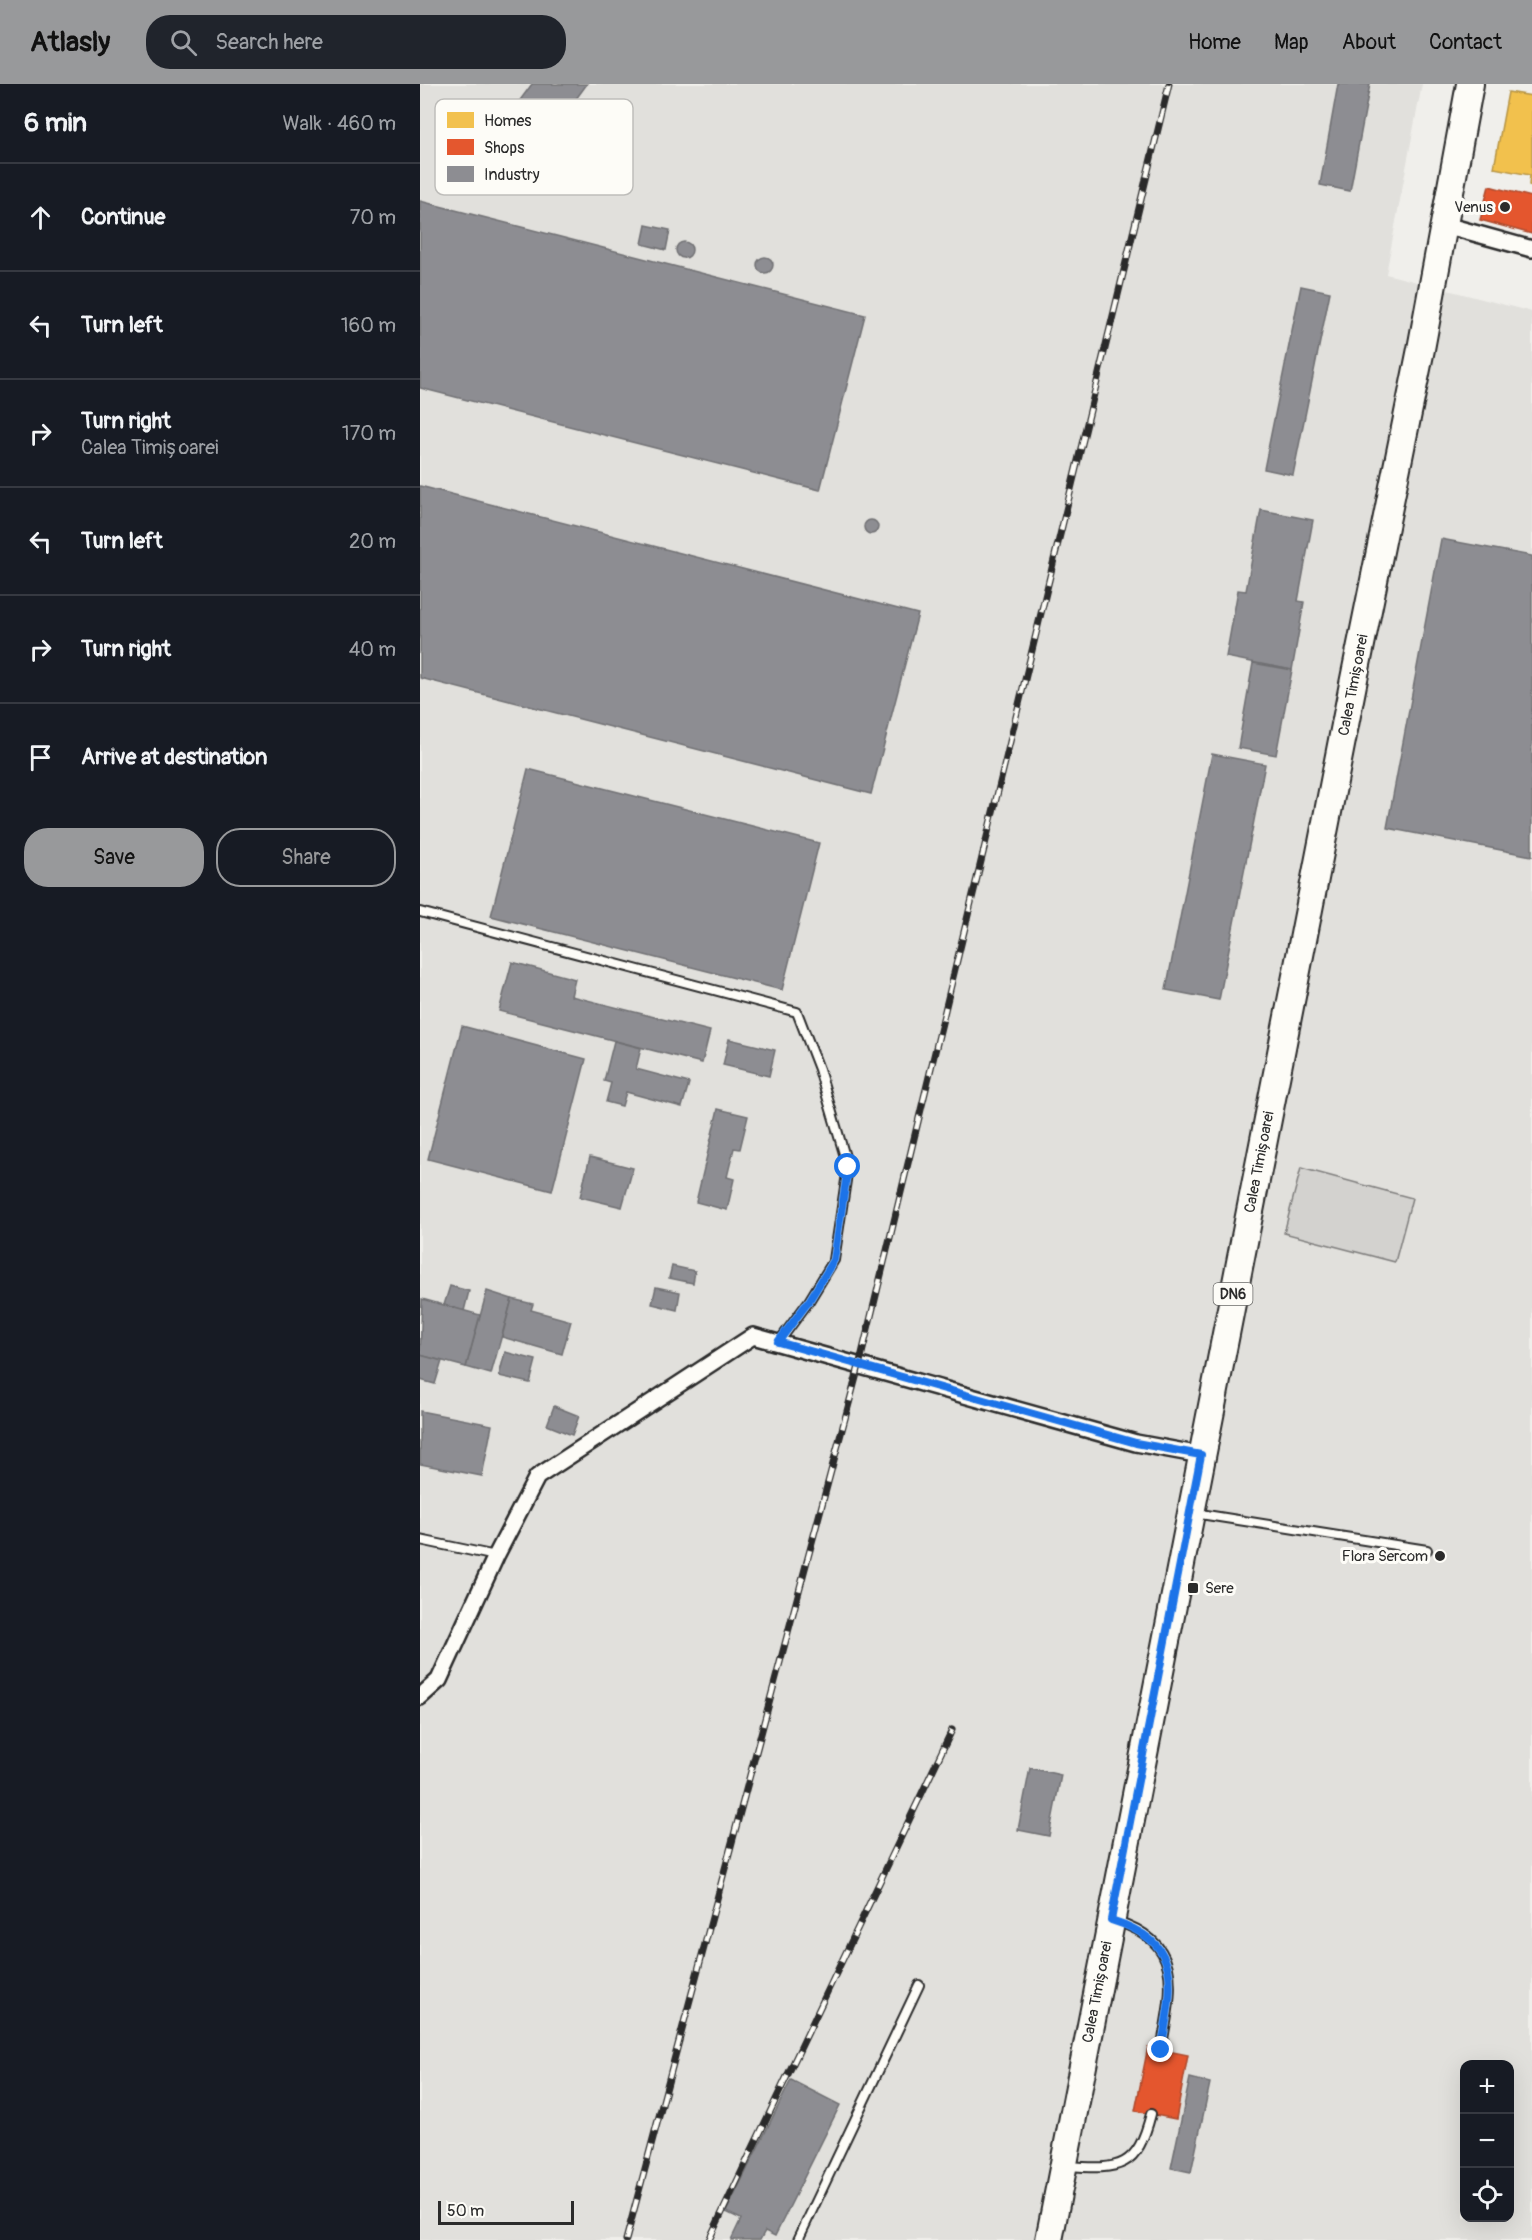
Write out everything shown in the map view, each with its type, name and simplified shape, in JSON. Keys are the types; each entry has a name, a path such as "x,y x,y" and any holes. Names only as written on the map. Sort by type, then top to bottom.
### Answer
{"main road":[{"name":"Calea Timișoarei","path":"1049,2240 1201,1455 1445,225 1470,84"}],"street":[{"path":"1445,225 1532,249"},
{"path":"420,1697 439,1680 496,1556 537,1477 753,1336 1136,1443 1201,1455"}],"lane":[{"path":"420,912 797,1011 819,1069 848,1167 834,1260 809,1301 778,1342"},
{"path":"1191,1512 1426,1550"},
{"path":"420,1540 496,1556"},
{"path":"1111,1920 1133,1927 1164,1953 1172,1989 1161,2050"},
{"path":"798,2240 919,1985"},
{"path":"1063,2166 1092,2168 1123,2164 1143,2145 1151,2114"}],"shaded area":[{"path":"420,84 1422,84 1386,274 1532,312 1532,2240 420,2240"},
{"path":"1301,1168 1412,1198 1395,1262 1284,1233"}],"building: Homes":[{"path":"1508,92 1532,96 1532,186 1529,185 1530,175 1494,168"}],"building: Shops":[{"path":"1489,186 1532,197 1532,234 1480,220"},
{"path":"1148,2047 1188,2055 1176,2119 1135,2111"}],"building: Industry":[{"path":"532,84 587,84 576,99 521,99"},
{"path":"1338,84 1370,84 1350,191 1320,185"},
{"path":"420,201 865,315 820,490 420,388"},
{"path":"646,225 670,230 666,250 642,244"},
{"path":"684,242 692,250 684,258 676,250"},
{"path":"765,257 773,265 765,273 757,265"},
{"path":"1301,286 1330,292 1293,475 1264,469"},
{"path":"420,486 918,614 871,794 420,678"},
{"path":"1261,510 1313,520 1298,601 1304,602 1292,670 1226,657 1238,590 1246,591"},
{"path":"868,520 874,520 878,527 874,534 868,534 864,530 864,524"},
{"path":"1441,539 1532,556 1532,856 1387,828"},
{"path":"1253,663 1292,670 1276,755 1238,748"},
{"path":"1212,754 1265,764 1219,1000 1166,990"},
{"path":"528,769 819,843 782,990 491,916"},
{"path":"512,962 575,979 571,996 710,1031 702,1063 499,1011"},
{"path":"462,1026 586,1059 552,1191 428,1159"},
{"path":"729,1039 775,1050 769,1076 723,1065"},
{"path":"614,1041 641,1048 636,1069 689,1083 682,1107 626,1092 622,1106 606,1102 611,1083 604,1081"},
{"path":"718,1109 748,1116 740,1149 734,1148 727,1177 734,1179 727,1210 696,1202"},
{"path":"590,1157 633,1168 622,1207 580,1197"},
{"path":"672,1266 695,1271 693,1283 669,1278"},
{"path":"450,1286 469,1291 464,1311 444,1305"},
{"path":"656,1287 680,1292 677,1310 652,1304"},
{"path":"487,1291 512,1299 491,1374 466,1367"},
{"path":"422,1299 480,1315 466,1367 420,1355"},
{"path":"512,1299 533,1304 531,1310 571,1321 562,1354 502,1337"},
{"path":"505,1352 536,1360 530,1383 499,1376"},
{"path":"420,1355 442,1361 435,1384 420,1380"},
{"path":"554,1406 579,1416 572,1435 547,1425"},
{"path":"420,1411 492,1425 482,1476 420,1464"},
{"path":"1030,1768 1061,1775 1049,1836 1018,1830"},
{"path":"1190,2078 1210,2083 1191,2172 1171,2168"},
{"path":"791,2080 840,2105 775,2236 765,2231 760,2240 731,2240 741,2219 726,2212"}],"railway":[{"path":"626,2240 859,1366 1169,84"},
{"path":"709,2240 952,1730"}],"place":[{"name":"Venus","path":"1505,207"},
{"name":"Flora Sercom","path":"1440,1556"},
{"name":"Sere","path":"1193,1588"}],"route":[{"path":"848,1167 834,1260 809,1301 778,1342 1136,1443 1201,1455 1111,1920 1133,1927 1164,1953 1172,1989 1161,2050"}]}
